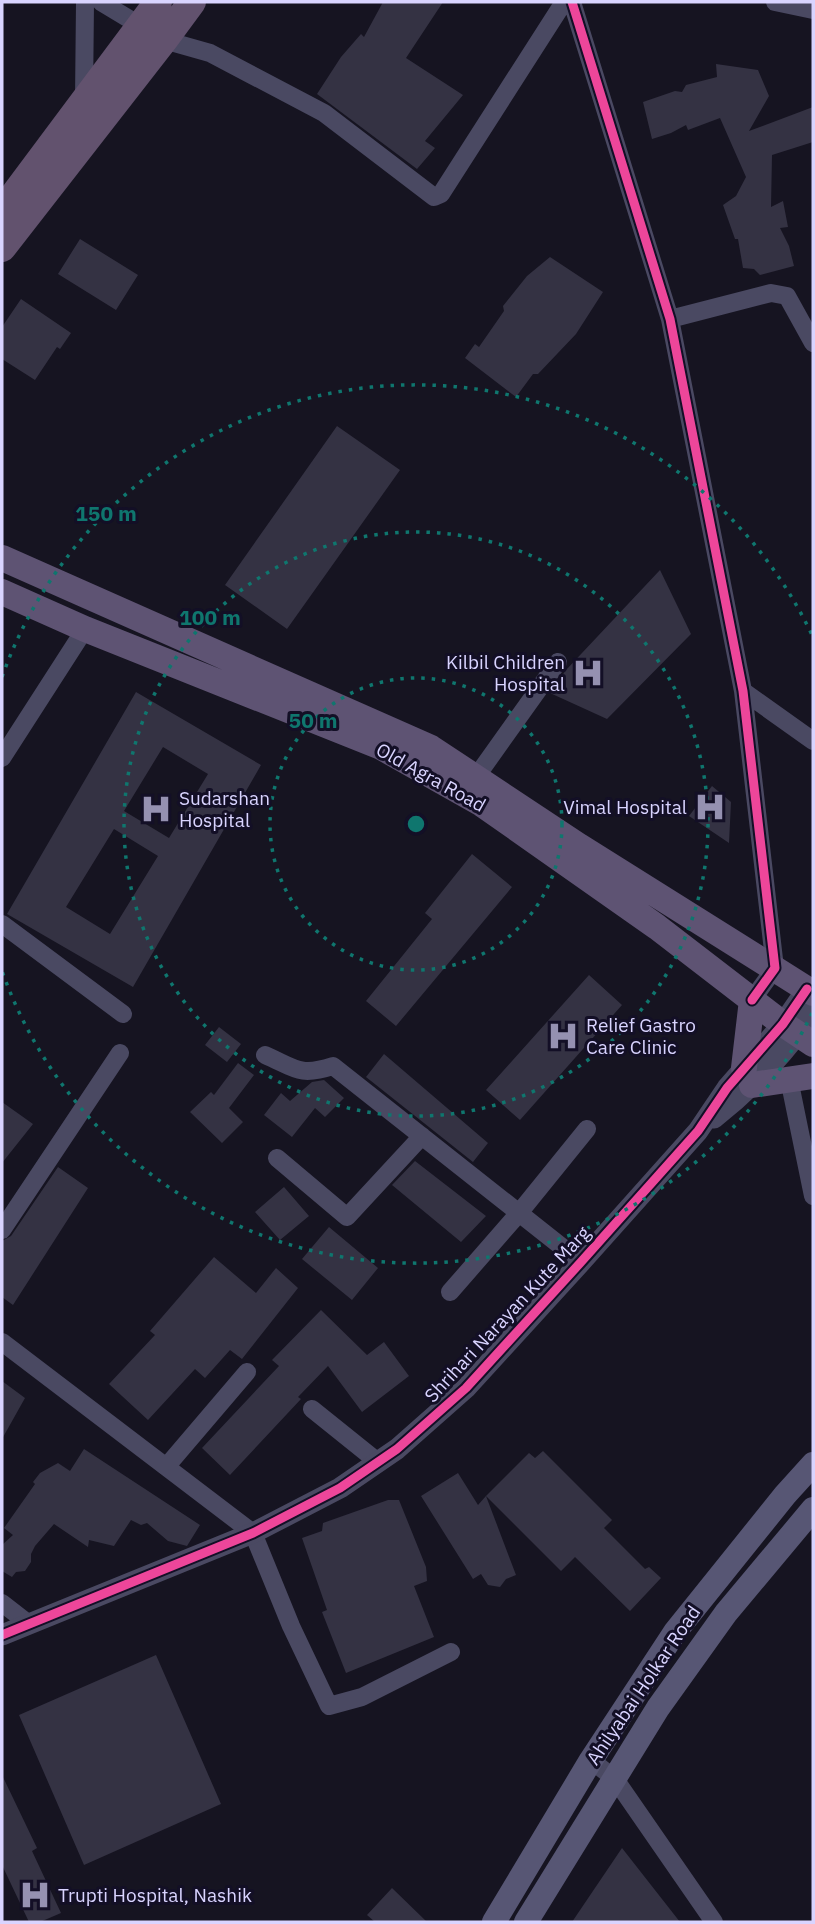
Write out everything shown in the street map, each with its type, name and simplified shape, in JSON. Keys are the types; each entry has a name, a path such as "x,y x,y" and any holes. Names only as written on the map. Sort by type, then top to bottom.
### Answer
{"highway":[{"path":"2,211 158,2"},
{"path":"2,248 192,2"}],"main road":[{"name":"Old Agra Road","path":"2,558 431,748 775,968 805,1016"},
{"name":"Old Agra Road","path":"2,592 85,629 369,742 404,760 482,804 657,927 752,1000 805,1016"},
{"path":"752,1000 748,1076 801,1078"},
{"name":"Ahilyabai Holkar Road","path":"494,1922 591,1760 675,1632 813,1464"},
{"name":"Ahilyabai Holkar Road","path":"526,1922 659,1708 726,1613 813,1509"}],"street":[{"path":"84,99 85,2"},
{"path":"101,2 164,40 210,53 324,113 434,197 440,194 564,2"},
{"path":"572,2 670,319 743,691 775,968 752,1000"},
{"path":"775,2 813,10"},
{"path":"670,319 779,293 787,296 813,343"},
{"path":"2,758 85,629"},
{"path":"476,778 558,662"},
{"path":"743,691 813,741"},
{"path":"2,924 123,1014"},
{"name":"Shrihari Narayan Kute Marg","path":"2,1635 253,1533 340,1488 397,1449 466,1388 698,1131 727,1088 748,1076 805,1016"},
{"path":"2,1230 120,1053"},
{"path":"265,1055 297,1071 313,1073 333,1066 581,1262"},
{"path":"801,1078 813,1196"},
{"path":"450,1292 587,1129"},
{"path":"277,1158 347,1217 422,1136"},
{"path":"2,1342 253,1533 290,1626 329,1706 362,1697 451,1652"},
{"path":"166,1467 247,1372"},
{"path":"312,1409 378,1462"},
{"path":"2,1603 29,1625"},
{"path":"591,1760 615,1779 715,1922"}],"building":[{"path":"383,2 443,2 406,58 463,95 425,141 435,148 417,169 317,94 341,57 361,34 364,37"},
{"path":"716,64 758,70 769,96 749,131 813,107 813,142 772,155 771,207 783,201 788,227 780,228 789,246 794,266 760,275 754,269 743,268 738,239 735,239 723,205 736,196 746,177 720,118 688,130 686,125 652,139 643,102 675,91 682,92 686,85 717,77"},
{"path":"80,239 138,275 116,310 58,274"},
{"path":"550,257 603,292 576,334 538,374 533,374 516,397 465,358 475,344 479,347 504,311 503,306 527,276"},
{"path":"21,299 71,333 60,349 57,347 35,380 2,359 2,327"},
{"path":"337,426 400,470 287,629 225,585"},
{"path":"660,570 691,634 607,719 550,693 566,670"},
{"path":"136,692 261,765 133,987 7,914","holes":["163,747 208,774 169,838 124,811","114,829 158,856 110,934 66,907"]},
{"path":"712,786 731,802 729,843 689,816"},
{"path":"472,854 512,887 396,1026 366,1001 432,919 425,913"},
{"path":"589,975 622,1005 520,1120 486,1090"},
{"path":"219,1027 241,1044 227,1062 205,1045"},
{"path":"384,1054 488,1143 473,1162 366,1077"},
{"path":"238,1063 254,1075 229,1108 243,1122 222,1143 190,1112 211,1092 214,1095"},
{"path":"324,1080 344,1098 325,1117 315,1108 292,1137 264,1115 281,1093 290,1101 312,1082"},
{"path":"2,1102 33,1124 2,1163"},
{"path":"415,1161 486,1216 461,1242 392,1185"},
{"path":"58,1167 88,1188 13,1305 2,1297 2,1241 11,1236"},
{"path":"284,1187 309,1216 280,1240 255,1212"},
{"path":"329,1227 378,1268 352,1300 302,1259"},
{"path":"214,1257 256,1293 276,1268 298,1288 242,1359 230,1350 205,1378 195,1369 148,1420 109,1384 155,1335 150,1331"},
{"path":"321,1310 367,1355 384,1342 409,1376 362,1412 328,1366 230,1475 202,1448 279,1366 272,1360"},
{"path":"2,1381 25,1398 2,1439"},
{"path":"84,1449 200,1525 187,1546 168,1541 147,1523 141,1525 131,1520 114,1546 89,1540 88,1547 54,1524 35,1546 31,1562 25,1571 16,1572 12,1577 2,1571 2,1545 13,1535 4,1528 35,1484 33,1482 40,1473 58,1463 70,1471"},
{"path":"543,1451 612,1520 604,1528 645,1569 649,1567 661,1578 630,1611 575,1557 561,1571 486,1496 529,1453 535,1458"},
{"path":"458,1473 478,1505 486,1496 516,1575 506,1579 500,1587 488,1585 481,1574 473,1579 421,1496"},
{"path":"388,1500 399,1500 426,1567 427,1581 414,1586 434,1637 346,1673 322,1612 327,1610 302,1538 322,1531 323,1523"},
{"path":"156,1655 221,1804 84,1865 19,1715"},
{"path":"2,1775 37,1848 32,1851 61,1913 40,1922 29,1922 2,1865"},
{"path":"622,1848 680,1922 572,1922"},
{"path":"392,1888 427,1922 375,1922 367,1915"}],"cycle path":[{"path":"572,2 670,319 743,691 775,968 752,1000"},
{"path":"2,1635 253,1533 340,1488 397,1449 466,1388 698,1131 727,1088 783,1024 807,989"}],"place":[{"name":"Kilbil Children Hospital","path":"588,673"},
{"name":"Vimal Hospital","path":"710,807"},
{"name":"Sudarshan Hospital","path":"156,809"},
{"name":"Relief Gastro Care Clinic","path":"563,1036"},
{"name":"Trupti Hospital, Nashik","path":"35,1895"}]}
